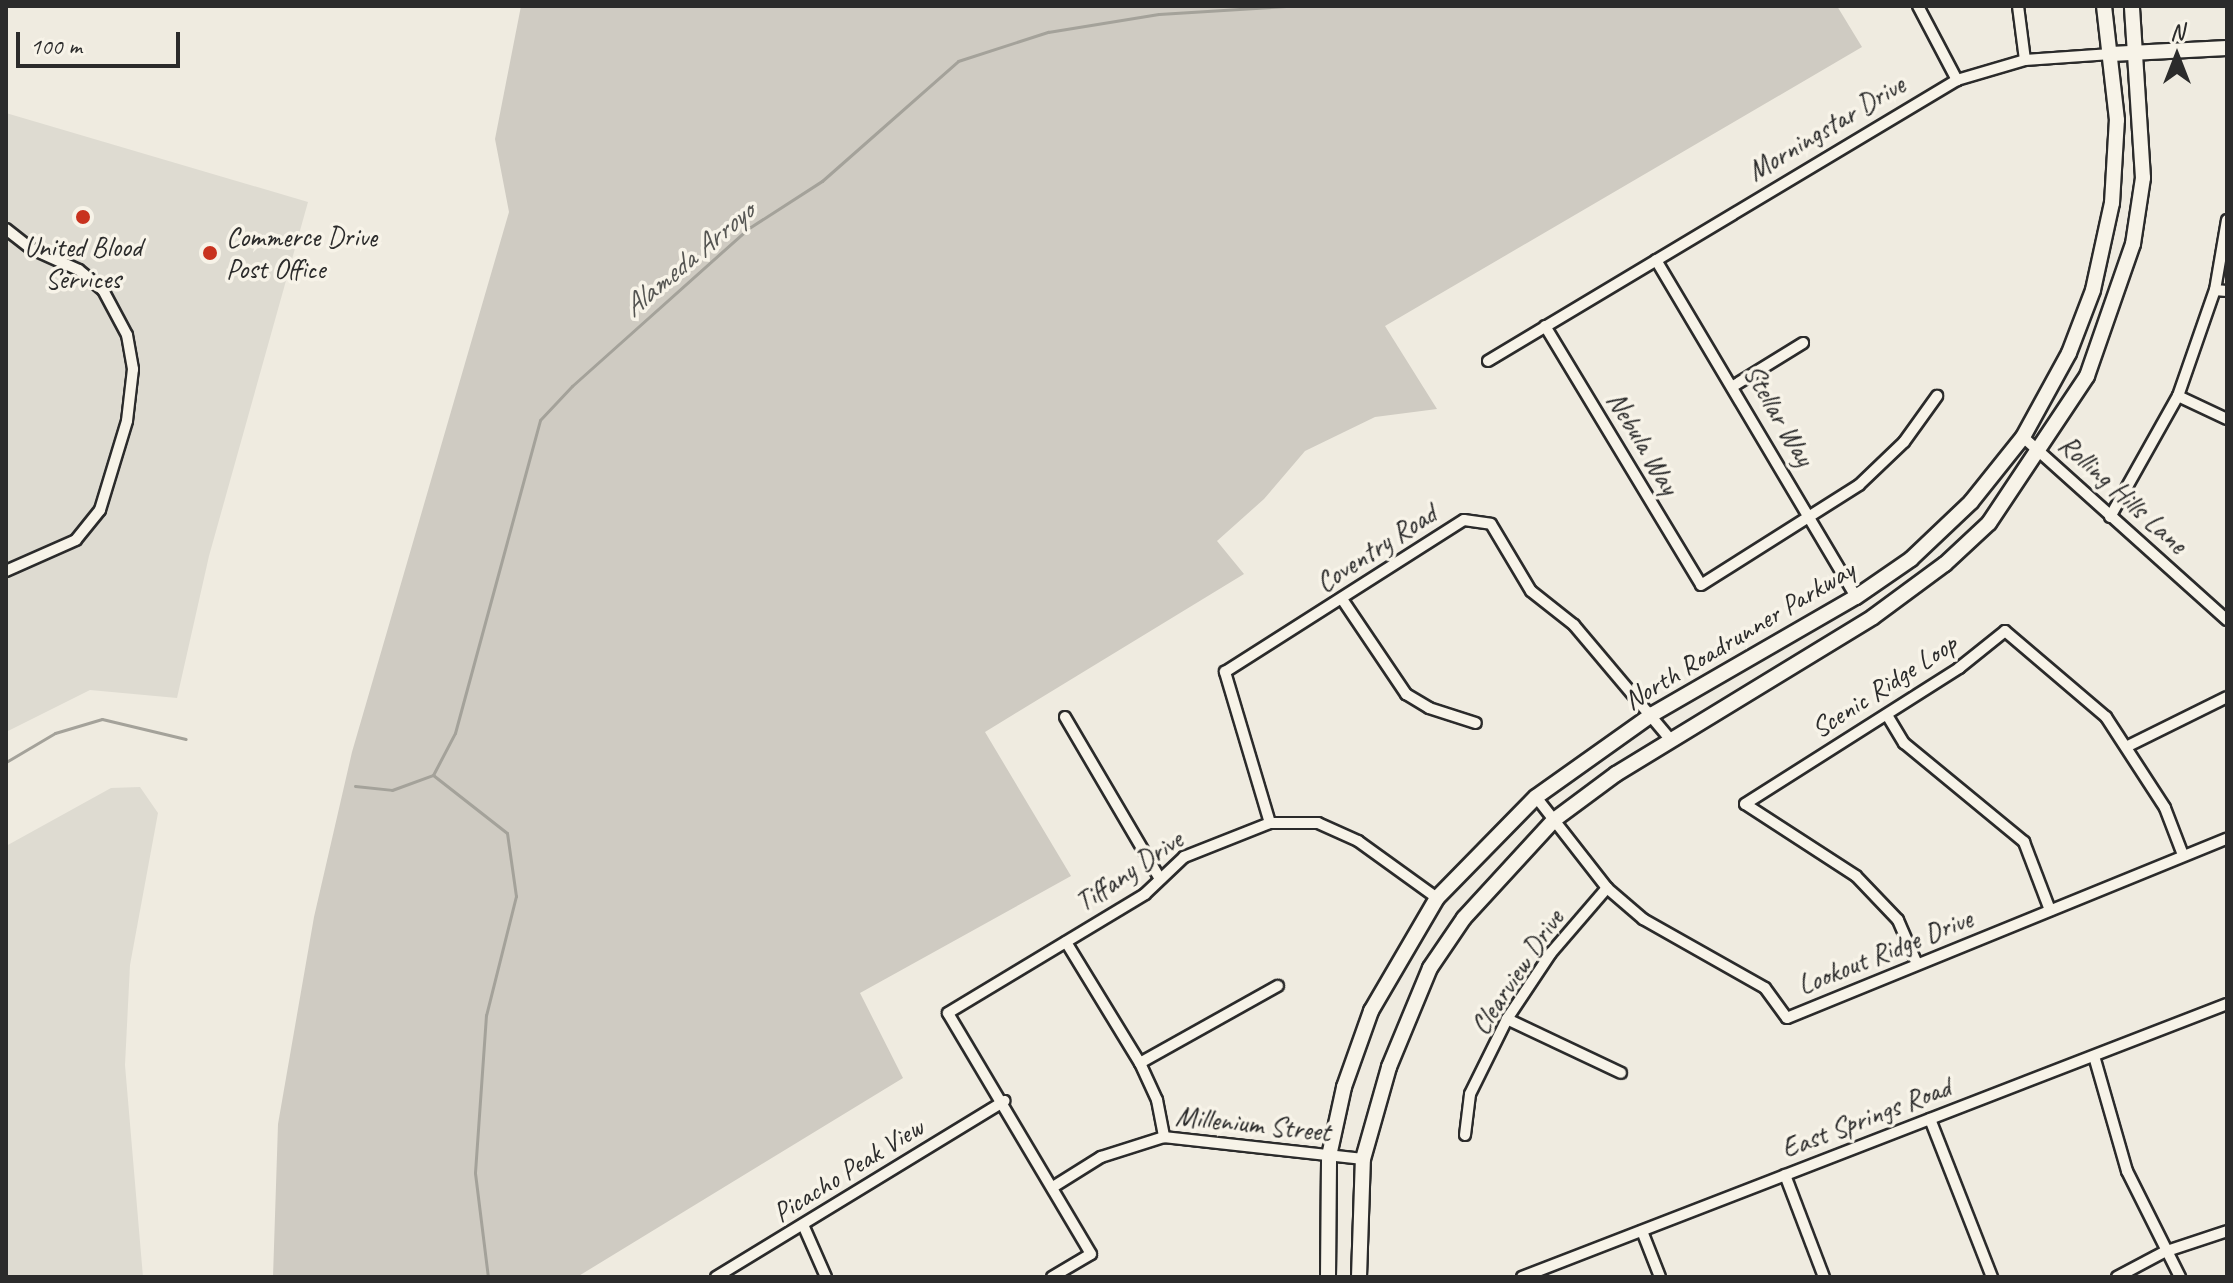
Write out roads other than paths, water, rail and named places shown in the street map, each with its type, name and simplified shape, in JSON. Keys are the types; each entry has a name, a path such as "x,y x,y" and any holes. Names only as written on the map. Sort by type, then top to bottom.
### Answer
{"main road":[{"name":"North Roadrunner Parkway","path":"1328,1277 1329,1156 1344,1087 1371,1011 1437,898 1536,797 1653,714 1856,597 1911,559 1971,502 2023,437 2069,353 2093,290 2112,203 2117,120 2104,6"},
{"name":"North Roadrunner Parkway","path":"1359,1277 1363,1159 1389,1067 1430,968 1464,918 1554,820 1671,740 1873,617 1945,564 1989,523 2040,452 2087,376 2133,244 2143,178 2132,6"},
{"name":"Morningstar Drive","path":"2111,54 2227,48"}],"street":[{"path":"1918,6 1957,80"},
{"path":"2018,6 2025,60"},
{"name":"Morningstar Drive","path":"1488,361 1957,80 2025,60 2111,54"},
{"path":"2110,517 2178,396 2215,290 2227,220"},
{"path":"6,229 32,249 79,270 103,290 127,335 133,369 127,421 100,510 76,540 6,571"},
{"name":"Stellar Way","path":"1656,260 1735,385 1856,597"},
{"path":"2215,290 2227,291"},
{"name":"Nebula Way","path":"1545,326 1701,585 1810,517"},
{"path":"1735,385 1803,343"},
{"path":"1810,517 1859,485 1904,442 1937,396"},
{"path":"2178,396 2227,419"},
{"name":"Rolling Hills Lane","path":"2023,437 2227,620"},
{"name":"Coventry Road","path":"1270,823 1225,672 1464,520 1491,524 1531,591 1574,625 1653,714 1671,740"},
{"path":"1342,599 1406,694 1429,708 1476,723"},
{"name":"Scenic Ridge Loop","path":"1917,964 1898,920 1856,876 1745,804 1887,715 2005,631 2106,717 2128,746 2165,808 2183,855"},
{"path":"2128,746 2227,697"},
{"path":"1887,715 1904,743 2024,842 2050,910"},
{"path":"1065,717 1160,879"},
{"name":"Lookout Ridge Drive","path":"1536,797 1607,888 1643,919 1765,988 1787,1018 2227,838"},
{"name":"Tiffany Drive","path":"1004,1101 948,1013 1145,894 1184,857 1270,823 1318,823 1358,841 1437,898"},
{"name":"Clearview Drive","path":"1465,1135 1470,1094 1507,1019 1551,953 1607,888"},
{"path":"1066,942 1140,1063 1157,1100 1164,1137"},
{"path":"1140,1063 1278,986"},
{"name":"East Springs Road","path":"1522,1277 2227,1004"},
{"path":"1507,1019 1621,1073"},
{"path":"2094,1056 2127,1171 2164,1252 2180,1277"},
{"path":"1004,1101 1091,1254 1052,1277"},
{"name":"Picacho Peak View","path":"716,1277 804,1227 1004,1101"},
{"path":"1930,1119 1992,1277"},
{"name":"Millenium Street","path":"1053,1187 1101,1157 1164,1137 1363,1159"},
{"path":"1785,1175 1824,1277"},
{"path":"804,1227 826,1277"},
{"path":"1642,1231 1660,1277"},
{"path":"2117,1277 2164,1252 2227,1231"}],"waterway":[{"name":"Alameda Arroyo","path":"355,786 392,790 433,775 455,733 540,420 572,386 749,228 822,181 958,61 1048,32 1159,14 1286,6"},
{"name":"Alameda Arroyo","path":"6,762 55,733 102,719 186,739"},
{"path":"433,775 507,833 516,896 486,1015 475,1173 488,1277"}],"place":[{"name":"United Blood Services","path":"83,217"},
{"name":"Commerce Drive Post Office","path":"210,253"}]}
